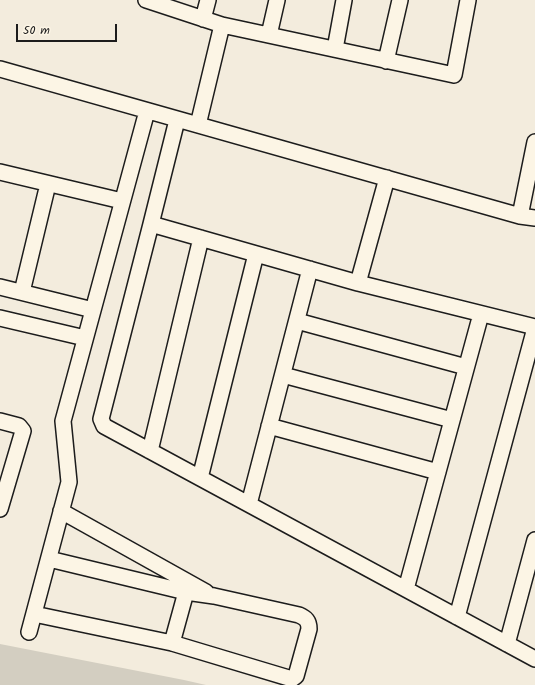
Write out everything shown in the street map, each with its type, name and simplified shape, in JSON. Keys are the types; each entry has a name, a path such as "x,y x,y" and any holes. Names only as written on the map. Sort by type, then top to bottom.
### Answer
{"street":[{"path":"146,0 222,25 454,75 468,0"},
{"path":"203,19 208,0"},
{"path":"269,35 277,0"},
{"path":"335,50 344,0"},
{"path":"386,61 400,0"},
{"path":"198,125 222,25"},
{"path":"0,70 520,216 535,218"},
{"path":"29,632 69,482 63,421 147,112"},
{"path":"177,120 152,224 101,419 104,426 535,659"},
{"path":"520,216 535,142"},
{"path":"0,172 122,201"},
{"path":"358,283 387,178"},
{"path":"22,292 48,184"},
{"path":"152,224 358,283 535,328 457,617"},
{"path":"150,451 201,238"},
{"path":"200,478 256,254"},
{"path":"249,504 310,269"},
{"path":"0,287 93,310"},
{"path":"406,589 481,314"},
{"path":"0,318 85,338"},
{"path":"297,322 466,367"},
{"path":"282,375 452,420"},
{"path":"0,421 19,426 23,431 0,509"},
{"path":"269,426 438,472"},
{"path":"62,511 214,596"},
{"path":"507,644 535,540"},
{"path":"34,614 172,643 288,678 294,678 309,629 309,623 307,620 299,615 214,596 186,592 49,559"},
{"path":"172,643 186,592"}],"shaded area":[{"path":"0,644 184,680 206,685 0,685"}]}
